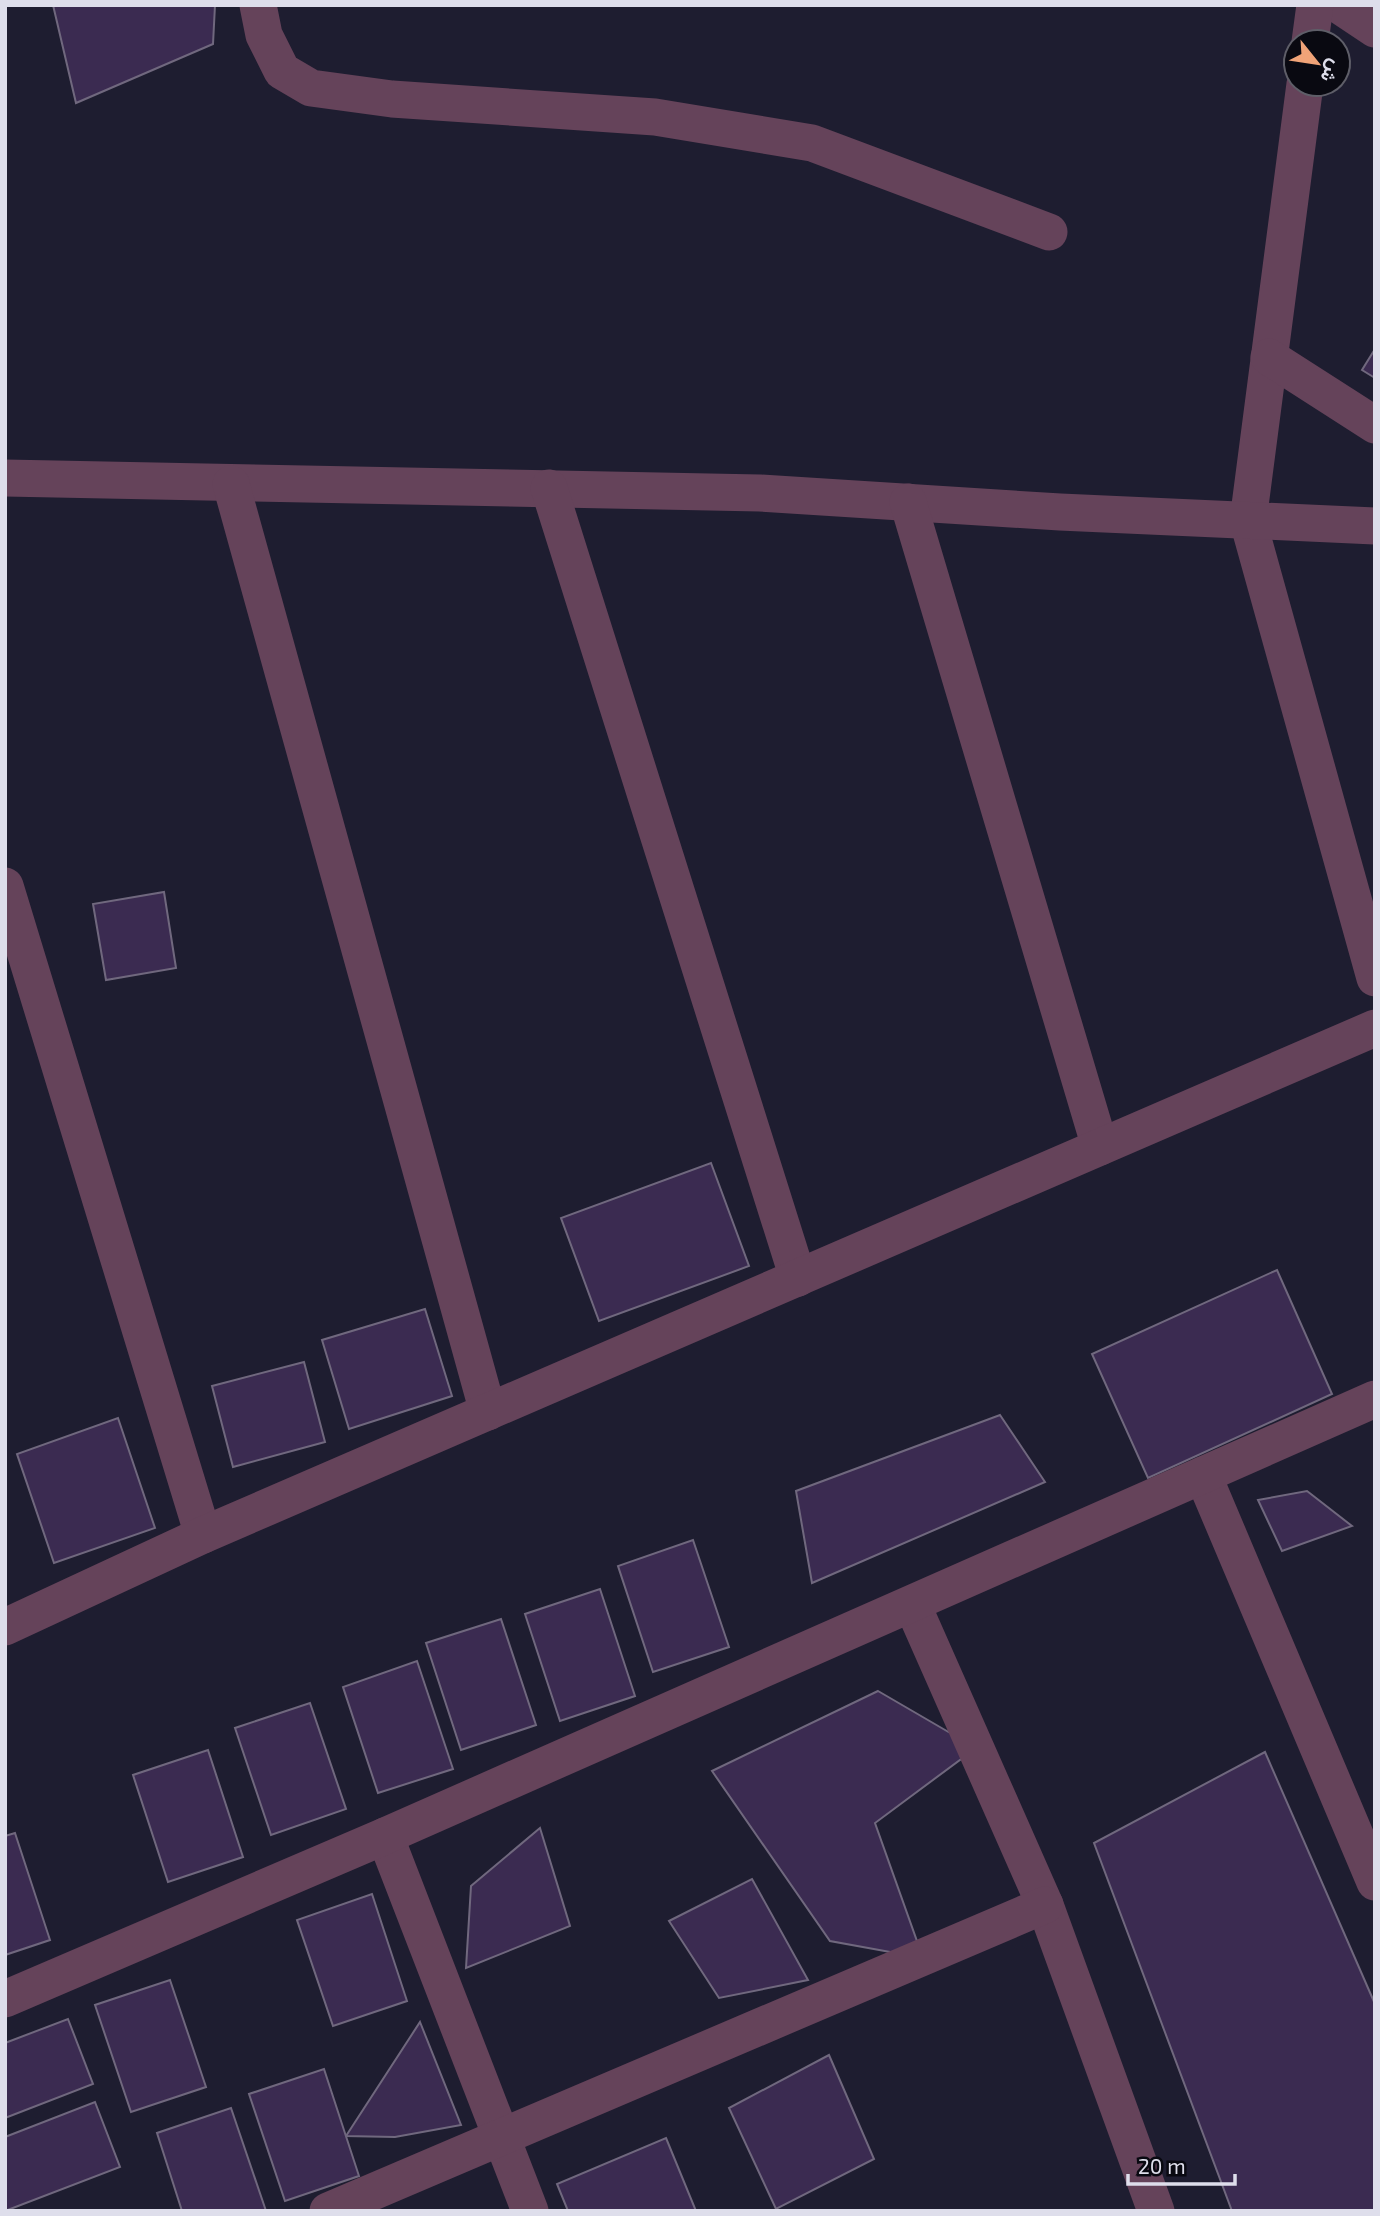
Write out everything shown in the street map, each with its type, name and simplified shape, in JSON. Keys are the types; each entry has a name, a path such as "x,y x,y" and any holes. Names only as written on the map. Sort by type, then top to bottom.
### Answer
{"street":[{"path":"258,5 264,35 282,71 311,88 392,100 655,117 812,143 1049,232"},
{"path":"1312,28 1315,5"},
{"path":"1339,5 1375,29"},
{"path":"1303,98 1248,521 1375,978"},
{"path":"1269,357 1375,425"},
{"path":"5,478 760,493 1375,526"},
{"path":"232,484 488,1412"},
{"path":"549,488 798,1278"},
{"path":"908,502 1100,1147"},
{"path":"5,886 203,1535"},
{"path":"5,1627 203,1535 1375,1028"},
{"path":"5,1999 385,1836 1375,1399"},
{"path":"1203,1475 1364,1824 1375,1882"},
{"path":"912,1604 1045,1905 1151,2209"},
{"path":"385,1836 530,2211"},
{"path":"328,2211 503,2139 1045,1905"}],"building":[{"path":"53,5 215,5 213,44 76,103"},
{"path":"1375,349 1375,378 1362,370"},
{"path":"164,892 176,968 106,980 93,904"},
{"path":"711,1163 749,1266 599,1321 561,1218"},
{"path":"1277,1270 1332,1394 1148,1478 1092,1354"},
{"path":"425,1309 452,1396 349,1429 322,1340"},
{"path":"304,1362 325,1442 233,1467 212,1386"},
{"path":"1000,1415 1045,1482 812,1583 796,1491"},
{"path":"118,1418 155,1528 54,1563 17,1454"},
{"path":"1307,1491 1352,1526 1282,1551 1258,1500"},
{"path":"693,1540 729,1647 653,1672 618,1566"},
{"path":"600,1589 635,1696 560,1721 525,1614"},
{"path":"501,1619 536,1725 461,1750 426,1643"},
{"path":"417,1661 453,1769 378,1793 343,1687"},
{"path":"878,1691 976,1748 875,1823 923,1958 830,1941 712,1771"},
{"path":"310,1703 346,1809 271,1835 235,1728"},
{"path":"208,1750 243,1857 168,1882 133,1775"},
{"path":"1265,1752 1375,2004 1375,2211 1232,2211 1094,1843"},
{"path":"540,1828 570,1926 466,1968 471,1886"},
{"path":"15,1833 50,1940 5,1955 5,1836"},
{"path":"752,1879 808,1980 719,1998 669,1921"},
{"path":"372,1894 407,2001 333,2026 297,1920"},
{"path":"170,1980 206,2087 131,2112 95,2005"},
{"path":"68,2019 93,2084 5,2118 5,2043"},
{"path":"420,2022 461,2125 395,2137 346,2136"},
{"path":"829,2055 874,2159 776,2209 729,2108"},
{"path":"324,2069 359,2176 285,2201 249,2094"},
{"path":"95,2102 120,2167 5,2211 5,2137"},
{"path":"231,2108 266,2211 182,2211 157,2133"},
{"path":"666,2138 696,2211 568,2211 557,2184"}]}
